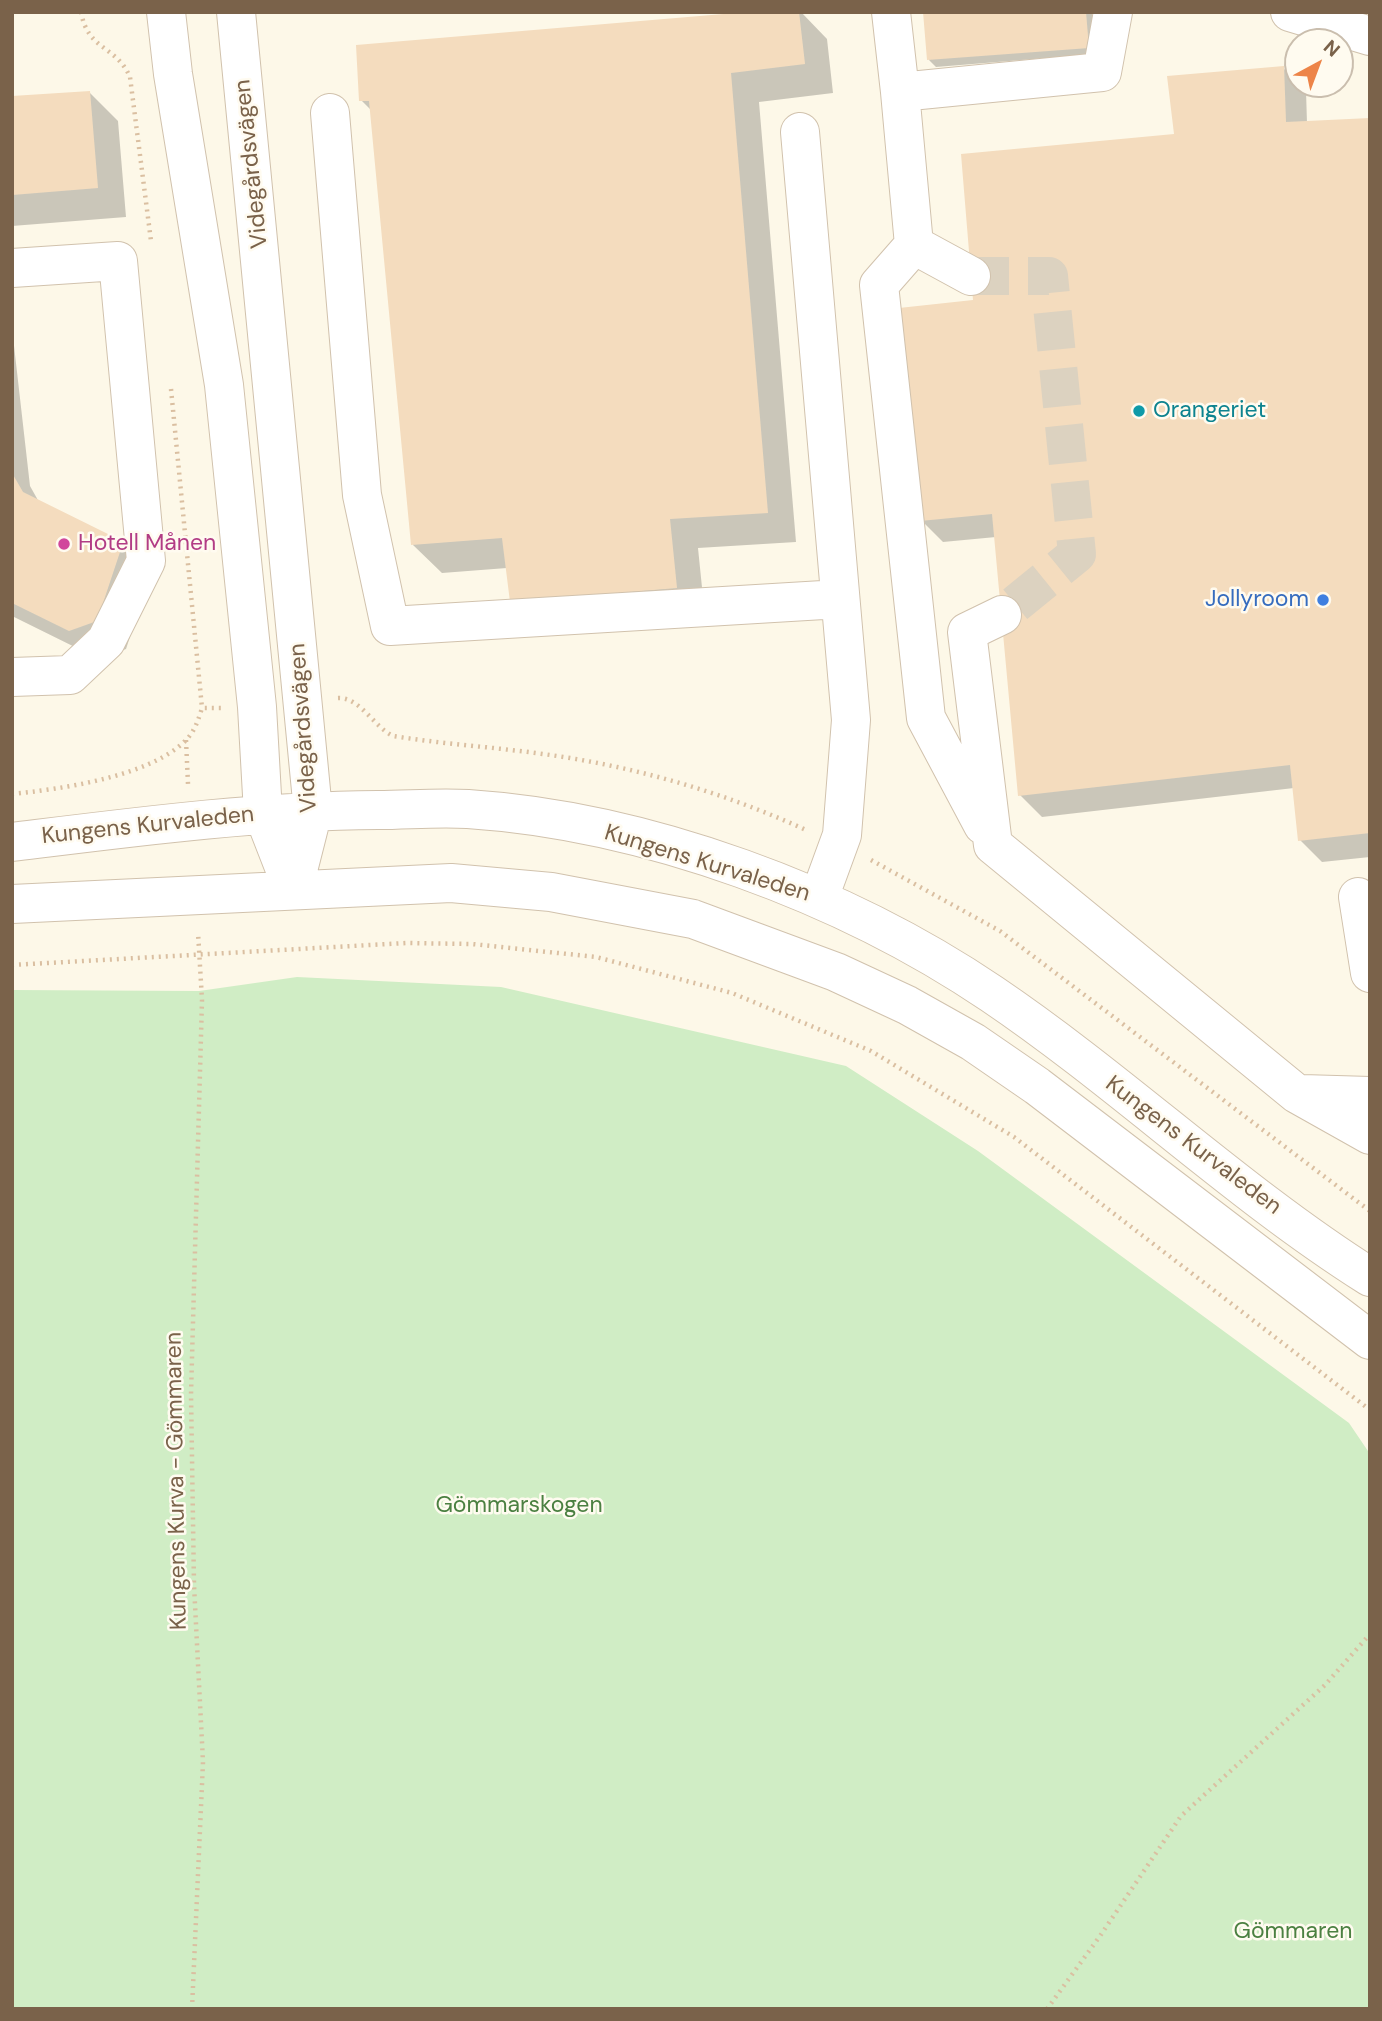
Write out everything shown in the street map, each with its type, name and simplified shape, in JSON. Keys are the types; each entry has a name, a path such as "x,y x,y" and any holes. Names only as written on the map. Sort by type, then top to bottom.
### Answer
{"street":[{"name":"Videgårdsvägen","path":"166,12 173,74 224,385 257,707 263,813 293,890"},
{"name":"Videgårdsvägen","path":"236,12 313,811 293,890"},
{"path":"891,12 914,245 879,285 926,718 993,845 1297,1094 1370,1135"},
{"path":"900,92 1102,72 1113,12"},
{"path":"1290,12 1370,36"},
{"path":"330,113 362,495 390,626 841,599"},
{"path":"800,132 851,720 842,835 818,898"},
{"path":"914,245 971,276"},
{"path":"12,268 118,261 146,561 106,641 70,675 12,677"},
{"path":"993,845 967,632 1002,615"},
{"name":"Kungens Kurvaleden","path":"12,842 263,813 467,809 609,831 686,852 818,898 930,953 996,997 1370,1277"},
{"name":"Kungens Kurvaleden","path":"12,904 451,883 551,892 693,919 836,972 907,1004 984,1049 1370,1340"},
{"path":"1358,897 1370,973"},
{"path":"1297,1094 1370,1096"}],"path":[{"path":"12,965 200,952 406,943 472,944 570,954 661,972 732,993 807,1022 871,1051 1014,1137 1370,1410"},
{"name":"Kungens Kurva - Gömmaren","path":"192,2009 203,1762 194,1585 191,1394 202,1000 200,952"},
{"path":"1047,2009 1100,1937 1181,1816 1325,1685 1370,1633"}],"green space":[{"name":"Gömmarskogen","path":"297,977 501,987 846,1066 978,1151 1349,1423 1370,1454 1370,2009 12,2009 12,990 199,991"}],"building":[{"path":"747,12 799,12 805,64 731,73 768,513 670,519 677,588 510,602 502,538 411,545 369,101 359,101 356,45"},
{"path":"923,12 1086,12 1089,48 927,60"},
{"name":"Orangeriet","path":"1284,66 1286,122 1370,118 1370,833 1298,841 1290,765 1018,796 992,514 920,521 899,308 973,300 961,154 1174,134 1167,76"},
{"path":"90,91 98,188 12,195 12,96"},
{"name":"Hotell Månen","path":"12,473 23,492 112,536 120,552 97,621 69,631 12,603"}],"tunnel":[{"path":"971,276 1049,276 1077,554 1002,615"}],"place":[{"name":"Orangeriet","path":"1139,411"},
{"name":"Hotell Månen","path":"64,544"},
{"name":"Jollyroom","path":"1323,600"}],"park label":[{"name":"Gömmaren","path":"1293,1932"}]}
